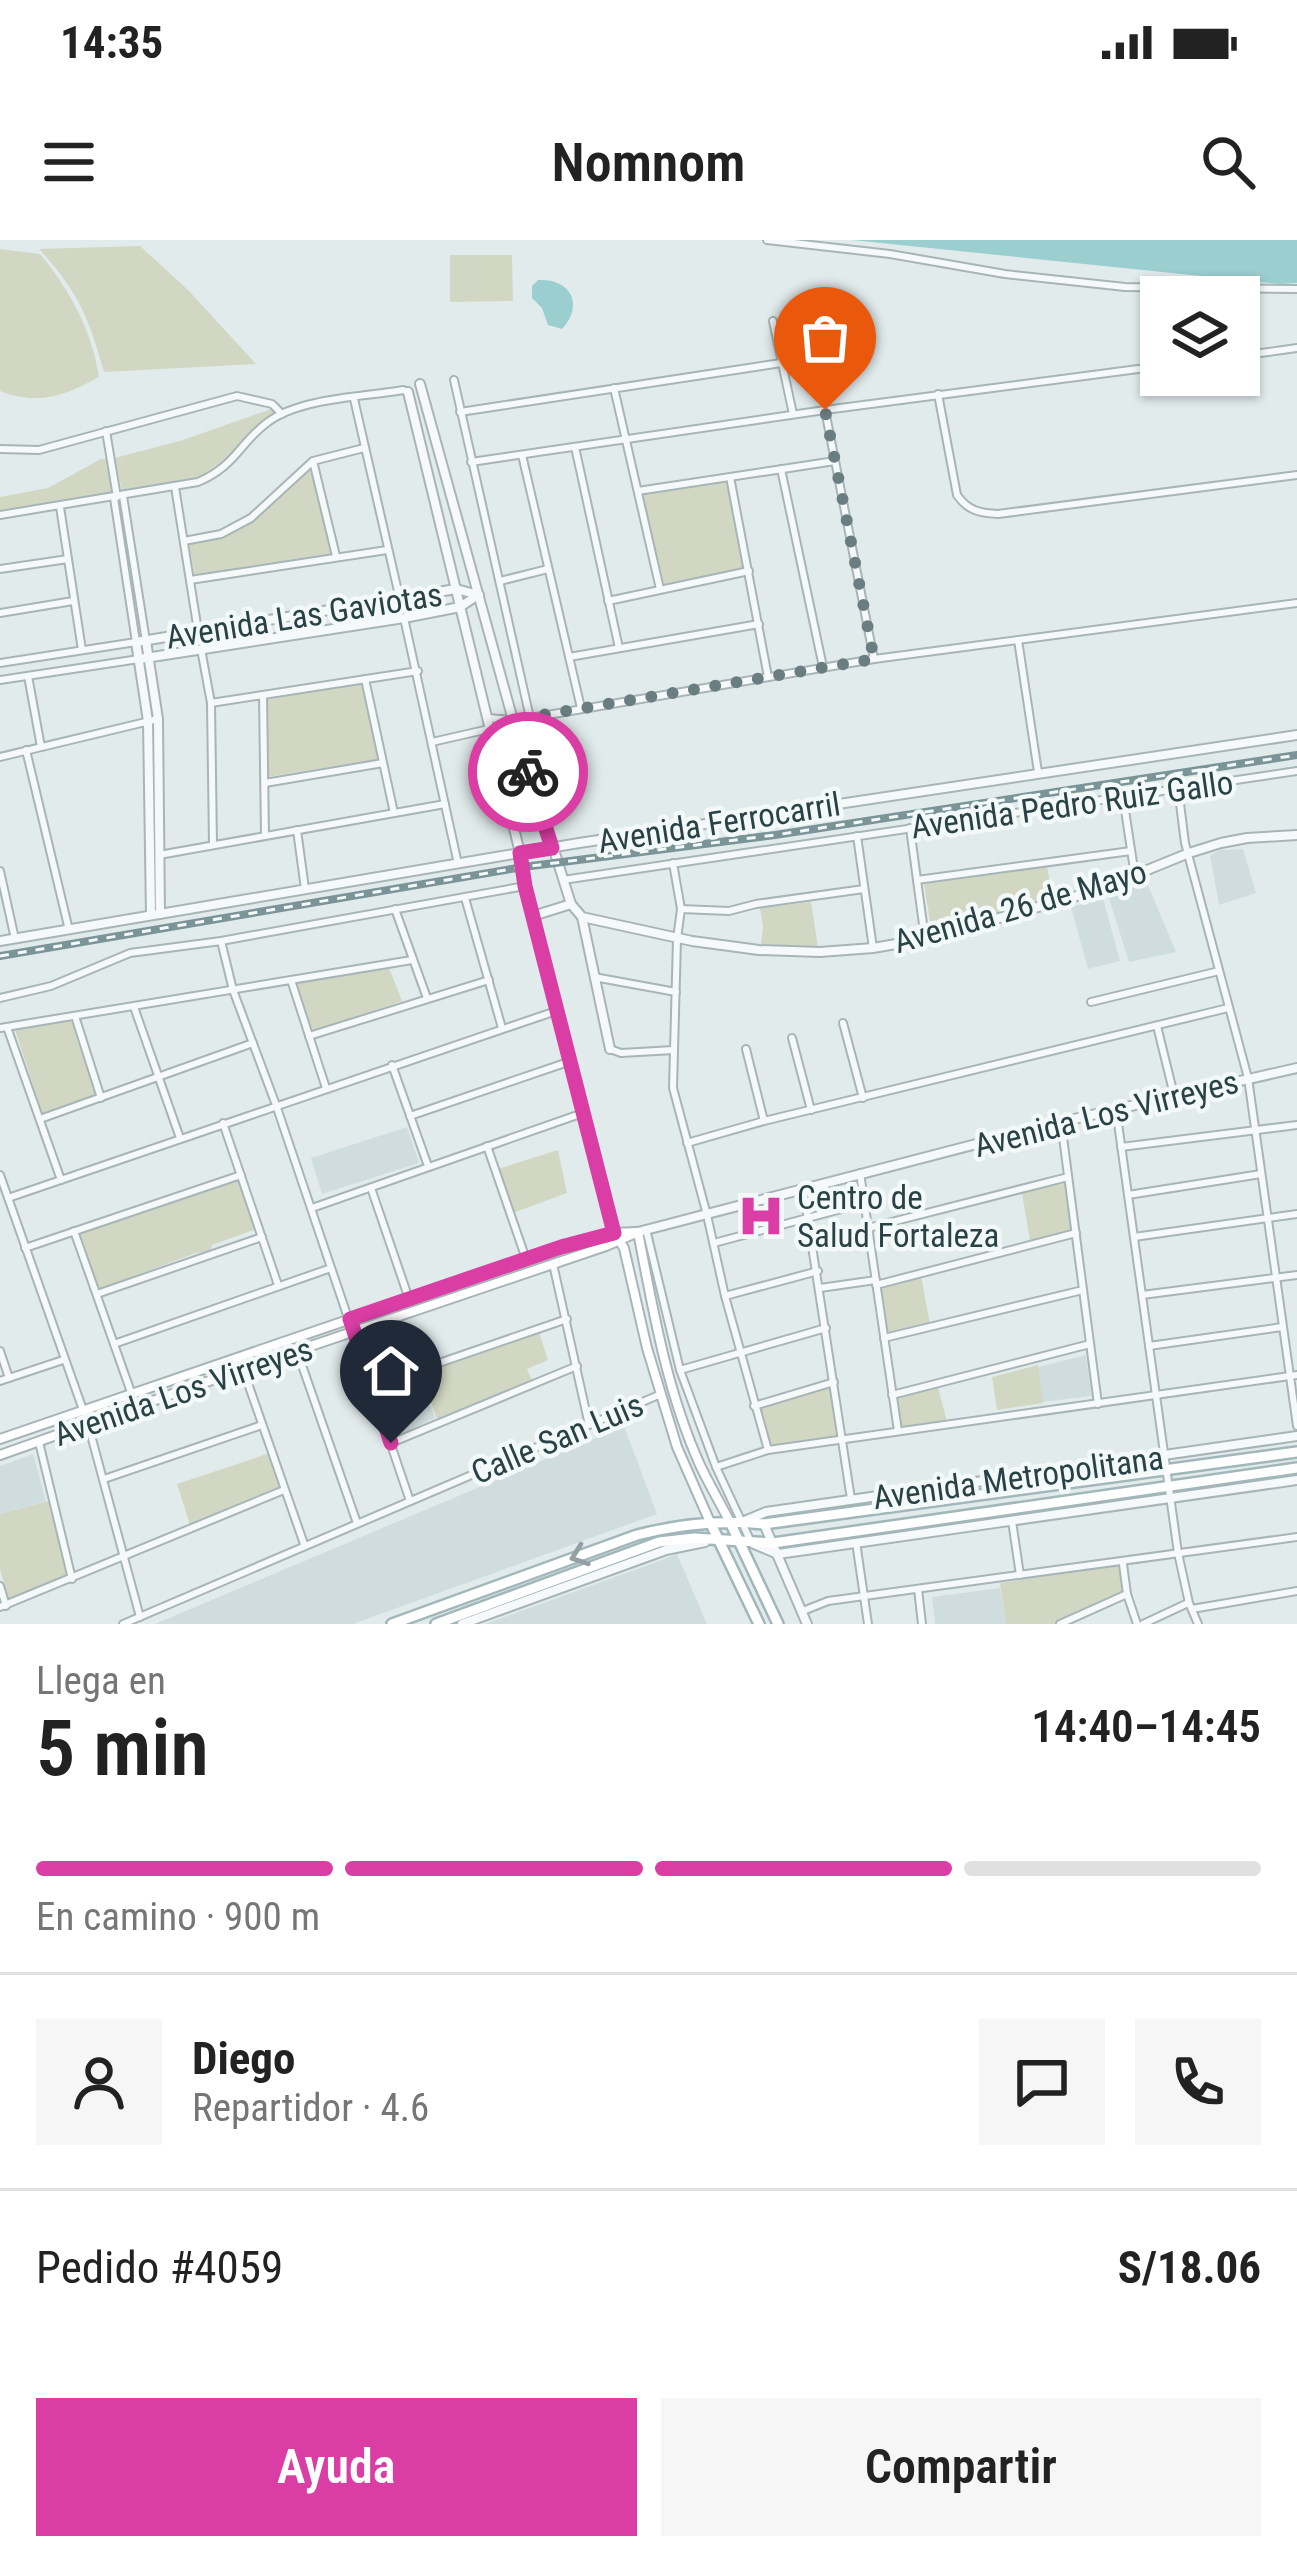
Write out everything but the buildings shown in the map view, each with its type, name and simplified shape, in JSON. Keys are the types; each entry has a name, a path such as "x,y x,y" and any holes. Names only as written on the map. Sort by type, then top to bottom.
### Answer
{"main road":[{"name":"Avenida Los Virreyes","path":"0,1439 526,1259 642,1230"},
{"path":"642,1230 662,1349 676,1397 700,1466 736,1522 778,1624"},
{"name":"Avenida Los Virreyes","path":"0,1455 553,1264 617,1237"},
{"path":"617,1237 684,1467 759,1624"},
{"name":"Avenida Metropolitana","path":"392,1624 671,1526 764,1524 852,1506 1297,1452"},
{"name":"Avenida Metropolitana","path":"436,1624 658,1542 694,1538 775,1548 1297,1468"}],"street":[{"path":"767,240 1125,287 1297,290"},
{"path":"773,320 793,414"},
{"path":"1260,353 1297,348"},
{"path":"460,412 782,363"},
{"path":"471,462 1140,368"},
{"path":"454,380 530,718"},
{"path":"420,384 513,720 571,904 582,916 610,1049 621,1053 674,1050"},
{"path":"614,388 660,589"},
{"path":"0,515 198,482 218,473 271,419 301,405 407,392 525,886 617,1237"},
{"path":"938,394 957,495 981,513 1297,475"},
{"path":"0,449 39,450 237,395 272,404 282,414"},
{"path":"354,399 400,600"},
{"path":"825,410 874,659"},
{"path":"106,431 153,720 159,855 155,915"},
{"path":"575,447 619,648"},
{"path":"184,541 235,528 314,460 364,448"},
{"path":"522,454 581,709"},
{"path":"314,460 336,557"},
{"path":"638,491 835,461"},
{"path":"782,469 824,668"},
{"path":"730,477 768,677"},
{"path":"175,487 198,632"},
{"path":"60,507 82,650"},
{"path":"190,580 387,550"},
{"path":"0,569 68,559"},
{"path":"498,581 548,569"},
{"path":"608,601 749,571"},
{"name":"Avenida Las Gaviotas","path":"0,663 456,589 479,595"},
{"name":"Avenida Las Gaviotas","path":"0,680 404,618 460,607 479,595"},
{"path":"0,613 74,601"},
{"path":"432,742 488,723 874,659 1297,603"},
{"path":"298,616 301,634"},
{"path":"404,618 458,864"},
{"path":"569,657 759,624"},
{"path":"1018,640 1037,772"},
{"path":"201,649 211,703 213,845"},
{"path":"211,703 418,670"},
{"path":"28,676 41,747"},
{"path":"365,679 394,813"},
{"path":"263,695 266,836"},
{"path":"0,757 153,720"},
{"path":"153,720 155,915"},
{"name":"Avenida Ferrocarril","path":"0,941 520,853 1297,735"},
{"path":"26,750 69,930"},
{"path":"265,783 383,763"},
{"name":"Avenida Pedro Ruiz Gallo","path":"563,880 1297,771"},
{"path":"1178,788 1189,853 1248,1078 1297,1426"},
{"path":"1123,796 1135,877"},
{"path":"159,855 445,804"},
{"path":"910,828 925,939"},
{"path":"297,830 305,889"},
{"name":"Avenida 26 de Mayo","path":"582,916 676,939 759,950 873,948 925,939 1098,890 1189,853 1247,838 1297,835"},
{"path":"857,836 873,948"},
{"path":"917,880 1131,851"},
{"path":"673,862 681,909 676,939 673,1088 768,1450"},
{"path":"0,871 15,939"},
{"path":"0,998 51,986 130,952 525,886"},
{"path":"681,909 729,911 864,889"},
{"path":"465,897 502,1028"},
{"path":"533,916 571,904"},
{"path":"395,910 427,998"},
{"path":"221,940 233,990 410,1501"},
{"path":"61,1180 4,1027 412,960"},
{"path":"1090,1001 1219,970"},
{"path":"594,976 676,992"},
{"path":"291,980 326,1088"},
{"path":"309,1036 489,980"},
{"path":"134,1007 180,1138"},
{"path":"687,1143 1228,1008"},
{"path":"8,1198 558,1010"},
{"path":"75,1016 101,1098"},
{"path":"843,1023 863,1098"},
{"path":"1157,1026 1174,1095"},
{"path":"792,1038 811,1110"},
{"path":"40,1119 253,1043"},
{"path":"746,1049 764,1121"},
{"path":"410,1116 571,1061"},
{"path":"392,1065 428,1166"},
{"name":"Avenida Los Virreyes","path":"642,1230 1061,1122 1297,1068"},
{"path":"1116,1109 1178,1553 1198,1624"},
{"path":"312,1208 583,1113"},
{"path":"1061,1122 1098,1403"},
{"path":"224,1124 278,1285"},
{"path":"1121,1147 1297,1125"},
{"path":"487,1146 526,1259"},
{"path":"860,1173 898,1432"},
{"path":"26,1248 241,1174"},
{"path":"1128,1195 1262,1174"},
{"path":"0,1175 88,1424 140,1617"},
{"path":"868,1228 1068,1176"},
{"path":"370,1187 409,1299"},
{"path":"803,1188 852,1506"},
{"path":"714,1243 864,1204"},
{"path":"1134,1238 1297,1214"},
{"path":"642,1230 680,1370 736,1522"},
{"path":"74,1231 132,1395"},
{"path":"820,1288 876,1282 1076,1233"},
{"path":"97,1294 262,1237"},
{"path":"553,1264 590,1425"},
{"path":"114,1344 331,1268"},
{"path":"725,1296 818,1271"},
{"path":"1142,1295 1297,1275"},
{"path":"884,1339 1083,1290"},
{"path":"372,1386 567,1319"},
{"path":"1149,1346 1283,1327"},
{"path":"680,1370 826,1328"},
{"path":"892,1395 1090,1344"},
{"path":"0,1351 5,1379 63,1360"},
{"path":"296,1351 358,1523"},
{"path":"391,1443 577,1366"},
{"path":"243,1369 304,1544"},
{"path":"716,1467 768,1450 1293,1375"},
{"path":"754,1406 834,1382"},
{"name":"Calle San Luis","path":"123,1624 661,1394"},
{"path":"104,1479 262,1425"},
{"name":"Avenida Metropolitana","path":"736,1522 766,1512 852,1506 1297,1436"},
{"path":"39,1442 72,1579"},
{"name":"Avenida Metropolitana","path":"775,1548 856,1542 1297,1480"},
{"path":"0,1586 3,1606 284,1490"},
{"path":"1012,1520 1020,1575"},
{"path":"764,1524 808,1624"},
{"path":"802,1612 828,1601 1297,1537"},
{"name":"Avenida Metropolitana","path":"462,1624 666,1550 721,1540"},
{"path":"856,1542 868,1624"},
{"path":"1123,1562 1127,1594 1140,1624 1190,1606 1297,1591"},
{"path":"918,1589 922,1624"},
{"path":"1060,1624 1127,1594"}],"shaded area":[{"path":"1243,849 1256,893 1219,905 1210,855"},
{"path":"1147,883 1176,952 1129,962 1108,895"},
{"path":"1103,898 1120,961 1088,969 1071,907"},
{"path":"407,1127 419,1163 322,1194 311,1158"},
{"path":"1086,1355 1092,1396 1042,1402 1038,1367"},
{"path":"421,1380 435,1418 399,1435 384,1391"},
{"path":"624,1426 657,1514 353,1624 155,1624"},
{"path":"33,1454 46,1501 0,1514 0,1466"},
{"path":"677,1554 707,1624 485,1624 651,1564"},
{"path":"1000,1588 1006,1624 935,1624 932,1597"}],"green space":[{"path":"140,246 256,364 104,372 80,306 39,249"},
{"path":"0,249 40,254 51,268 85,327 99,377 51,397 27,398 0,391"},
{"path":"450,255 512,255 513,301 450,302"},
{"path":"274,408 277,414 203,476 122,491 115,458"},
{"path":"106,459 112,494 0,511 0,497 48,488"},
{"path":"310,468 331,556 195,577 189,544 246,525"},
{"path":"727,481 745,569 664,584 642,494"},
{"path":"360,681 380,759 267,777 268,697"},
{"path":"1047,866 1053,900 932,933 924,884"},
{"path":"811,902 818,947 761,944 760,908"},
{"path":"389,968 402,1001 313,1031 296,983"},
{"path":"73,1019 97,1097 43,1115 15,1030"},
{"path":"558,1150 567,1193 513,1213 498,1169"},
{"path":"238,1178 257,1229 212,1245 211,1252 196,1253 99,1289 80,1233"},
{"path":"1065,1183 1071,1231 1030,1241 1022,1193"},
{"path":"921,1276 930,1324 887,1335 880,1287"},
{"path":"539,1332 548,1360 527,1369 532,1381 437,1419 421,1374"},
{"path":"1038,1365 1043,1403 997,1410 992,1377"},
{"path":"831,1387 838,1438 772,1446 760,1408"},
{"path":"938,1387 947,1422 901,1429 898,1397"},
{"path":"270,1453 280,1489 190,1525 177,1484"},
{"path":"48,1501 68,1577 9,1601 0,1569 0,1514"},
{"path":"1118,1566 1121,1596 1056,1624 1006,1624 1000,1583"}],"water":[{"path":"852,240 1297,240 1297,283 1260,282 1260,276 1201,276"},
{"path":"538,280 558,283 571,294 572,311 562,329 548,325 532,298 532,286"}],"railway":[{"path":"0,956 523,867 775,835 1297,755"}],"way so far":[{"path":"528,772 513,720 874,659 825,410"}],"place":[{"name":"Centro de Salud Fortaleza","path":"761,1216"}],"route":[{"path":"391,1443 350,1319 614,1233 525,886 520,853 552,848 528,772"}]}
